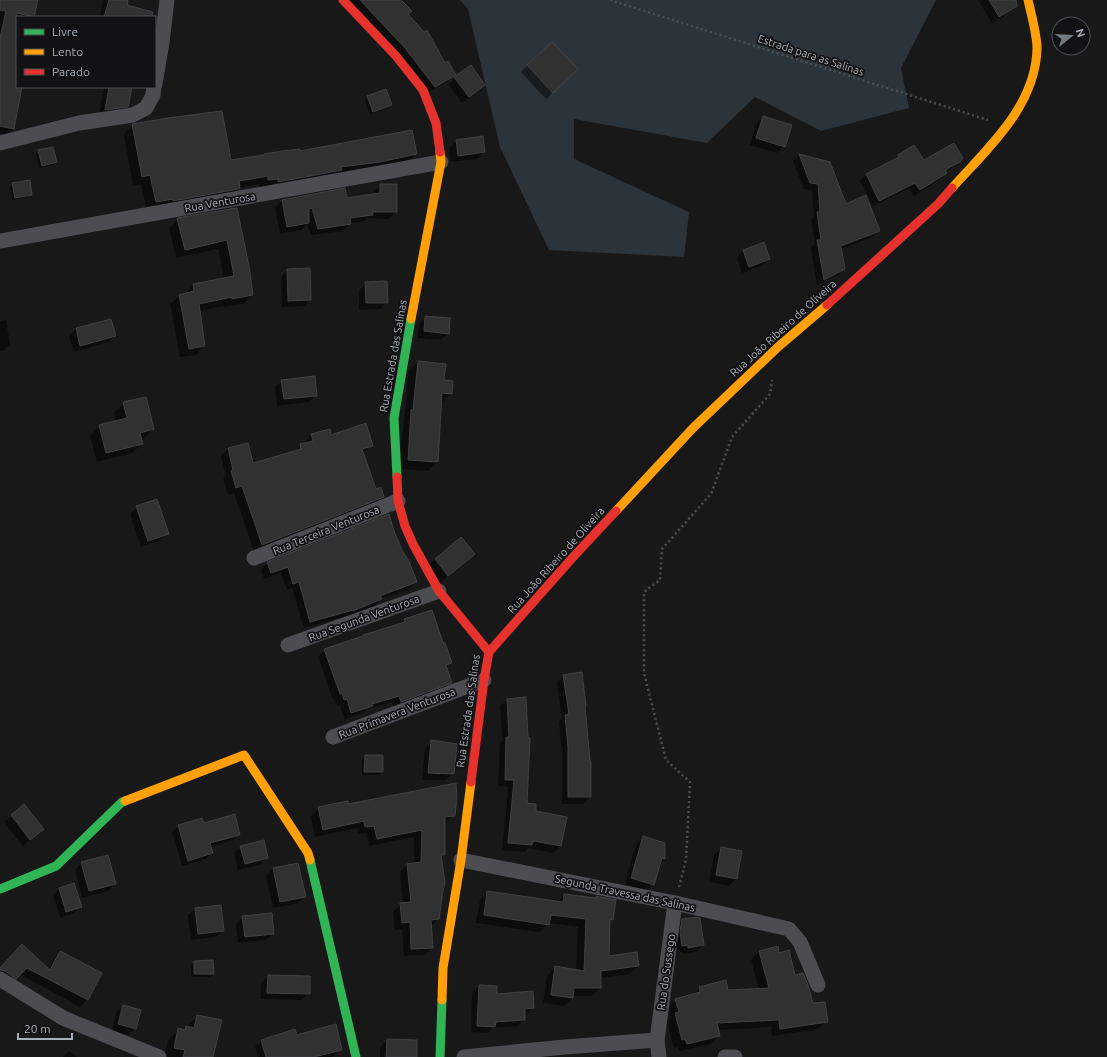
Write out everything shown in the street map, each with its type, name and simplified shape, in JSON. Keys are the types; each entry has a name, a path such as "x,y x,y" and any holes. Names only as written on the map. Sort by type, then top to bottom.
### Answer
{"street":[{"path":"156,78 162,42 166,0"},
{"name":"Rua Estrada das Salinas","path":"343,0 396,56 423,90 436,123 441,162 404,355 394,418 398,501 405,526 413,544 439,591 489,652 484,680 461,860 443,968 440,1057"},
{"name":"Rua João Ribeiro de Oliveira","path":"489,652 574,556 693,428 778,347 835,298 938,204 1008,126 1022,103 1034,73 1037,47 1028,0"},
{"path":"0,143 79,123 133,115 146,108 153,95 154,88"},
{"name":"Rua Venturosa","path":"0,241 441,162"},
{"name":"Rua Terceira Venturosa","path":"254,558 398,501"},
{"name":"Rua Segunda Venturosa","path":"288,645 439,591"},
{"name":"Rua Primavera Venturosa","path":"333,737 484,680"},
{"path":"0,889 56,866 122,802 244,756 308,853 356,1057"},
{"name":"Segunda Travessa das Salinas","path":"461,860 675,903 789,929 800,942 818,985"},
{"name":"Rua do Sussego","path":"659,1057 657,1040 675,903"},
{"path":"0,979 64,1018 159,1057"},
{"path":"464,1057 566,1052 657,1040"},
{"path":"725,1057 735,1057"}],"path":[{"name":"Estrada para as Salinas","path":"610,0 1008,126"},
{"path":"675,903 686,860 690,782 666,760 644,673 644,592 660,580 662,549 711,494 732,437 770,394 772,378"}],"shaded area":[{"path":"460,0 936,0 901,68 909,108 821,131 755,97 707,143 574,119 574,159 689,212 684,257 549,250 500,147 468,9"}],"building":[{"path":"0,0 38,0 34,16 17,13 16,16 16,88 22,88 14,129 0,126 0,38 6,11 0,10"},
{"path":"109,0 128,0 127,5 153,12 152,16 104,16"},
{"path":"360,0 401,0 412,11 408,14 424,32 427,30 445,63 448,61 456,75 435,87 405,48"},
{"path":"989,0 1016,0 1017,6 999,17"},
{"path":"552,42 578,69 553,93 527,65"},
{"path":"471,65 485,85 469,97 454,77"},
{"path":"109,88 132,88 128,107 105,110"},
{"path":"386,89 392,105 373,112 367,96"},
{"path":"222,111 231,160 282,151 300,149 300,151 412,130 417,154 380,162 341,167 342,170 278,182 278,179 268,180 268,176 239,181 240,188 233,190 173,201 173,199 156,202 150,175 142,177 132,124"},
{"path":"763,116 792,125 785,147 756,138"},
{"path":"483,136 485,152 458,156 456,140"},
{"path":"954,143 963,158 960,162 945,170 947,173 920,190 915,183 879,201 866,174 899,157 898,155 914,145 924,160"},
{"path":"53,147 57,162 42,166 38,150"},
{"path":"799,154 830,162 846,204 866,195 880,231 841,246 845,269 824,280 817,240 821,240 817,212 820,212 818,184 810,183"},
{"path":"30,180 32,195 15,198 12,183"},
{"path":"380,184 397,184 397,212 372,212 373,215 350,218 351,224 318,229 312,208 309,209 309,223 287,227 282,200 345,188 347,198 380,193"},
{"path":"237,208 249,266 253,295 232,299 232,297 199,304 205,346 189,349 179,295 194,291 193,284 234,276 227,240 185,250 177,218"},
{"path":"764,242 770,259 749,267 743,250"},
{"path":"310,268 311,300 288,301 287,269"},
{"path":"387,281 388,303 366,303 365,282"},
{"path":"425,316 450,318 449,334 424,331"},
{"path":"111,319 116,336 80,346 76,328"},
{"path":"418,361 446,364 444,380 453,381 452,394 442,393 438,462 408,460 411,410 413,410"},
{"path":"315,376 317,396 284,399 281,380"},
{"path":"146,397 154,429 140,433 143,444 106,453 99,425 127,418 123,402"},
{"path":"366,423 373,446 362,449 376,489 381,487 384,497 262,545 242,486 236,488 231,471 233,470 228,448 248,443 253,463 301,449 300,444 313,441 311,434 330,429 331,435"},
{"path":"157,499 169,534 148,541 136,506"},
{"path":"389,514 394,531 403,552 409,561 417,582 380,596 382,599 353,611 310,622 299,582 293,584 288,567 271,573 267,562"},
{"path":"461,537 475,554 448,576 435,559"},
{"path":"432,610 443,643 445,643 452,663 446,665 452,683 401,702 399,696 372,704 373,706 351,713 347,699 344,700 342,693 340,694 324,649 405,622 404,619"},
{"path":"582,672 591,761 591,797 568,797 568,747 565,715 569,714 563,675"},
{"path":"526,697 528,737 530,738 527,803 536,804 536,811 567,817 561,846 533,841 532,845 508,843 514,780 505,780 506,737 509,737 507,699"},
{"path":"431,740 457,744 454,774 428,773"},
{"path":"365,755 383,755 383,772 364,772"},
{"path":"456,783 457,798 455,816 445,817 445,855 441,855 445,882 442,893 439,919 431,920 433,948 411,949 410,922 402,923 400,903 411,902 407,864 421,862 422,830 377,839 374,826 365,827 364,821 323,830 318,807 348,801 348,804"},
{"path":"24,804 44,829 30,840 11,815"},
{"path":"235,814 240,835 210,843 213,853 188,861 178,825 202,818 204,823"},
{"path":"643,836 665,843 665,859 662,858 654,885 631,878"},
{"path":"264,840 268,858 245,864 240,846"},
{"path":"721,847 742,851 737,879 716,875"},
{"path":"108,855 116,884 89,891 81,862"},
{"path":"298,863 306,897 280,902 273,868"},
{"path":"74,883 82,907 66,912 59,888"},
{"path":"487,891 563,902 564,894 596,898 596,896 616,900 613,920 610,919 609,956 637,952 639,966 601,971 601,988 574,988 573,998 551,995 555,966 584,971 586,919 551,915 549,925 484,915"},
{"path":"221,905 224,931 198,934 195,908"},
{"path":"272,913 274,934 245,937 242,916"},
{"path":"700,918 704,945 688,948 688,945 682,946 680,932 682,919"},
{"path":"22,944 50,970 60,951 102,973 88,1000 27,968 16,979 5,971 0,970 0,968"},
{"path":"778,946 779,953 789,950 795,975 803,973 813,1003 825,1002 828,1022 780,1029 779,1020 717,1023 720,1036 687,1044 685,1039 682,1040 675,1013 679,1012 675,999 700,992 699,987 726,980 728,990 769,988 759,951"},
{"path":"213,960 214,974 194,974 194,961"},
{"path":"268,975 310,976 310,994 267,993"},
{"path":"479,985 497,986 497,994 533,991 534,1008 525,1009 525,1020 496,1022 495,1027 477,1026"},
{"path":"123,1005 141,1010 136,1029 118,1024"},
{"path":"197,1015 222,1020 213,1057 183,1057 185,1050 174,1048 178,1028 185,1030 186,1026 194,1028"},
{"path":"336,1024 342,1050 314,1057 266,1057 261,1040 295,1029 297,1035"},
{"path":"387,1039 417,1040 417,1057 386,1057"}],"traffic: fast":[{"path":"397,477 394,418 411,319"},
{"path":"0,889 56,866 122,802 125,801"},
{"path":"310,860 356,1057"},
{"path":"440,1057 442,1000"}],"traffic: slow":[{"path":"952,188 1008,125 1028,89 1035,69 1037,48 1028,0"},
{"path":"411,319 441,162 440,152"},
{"path":"616,511 693,428 778,347 827,305"},
{"path":"125,801 244,755 308,853 310,860"},
{"path":"442,1000 443,968 461,860 471,782"}],"traffic: jam":[{"path":"343,0 396,56 423,90 436,123 440,152"},
{"path":"827,305 938,204 952,188"},
{"path":"397,477 398,501 405,526 413,544 439,591 489,652 471,782"},
{"path":"489,652 616,511"}]}
